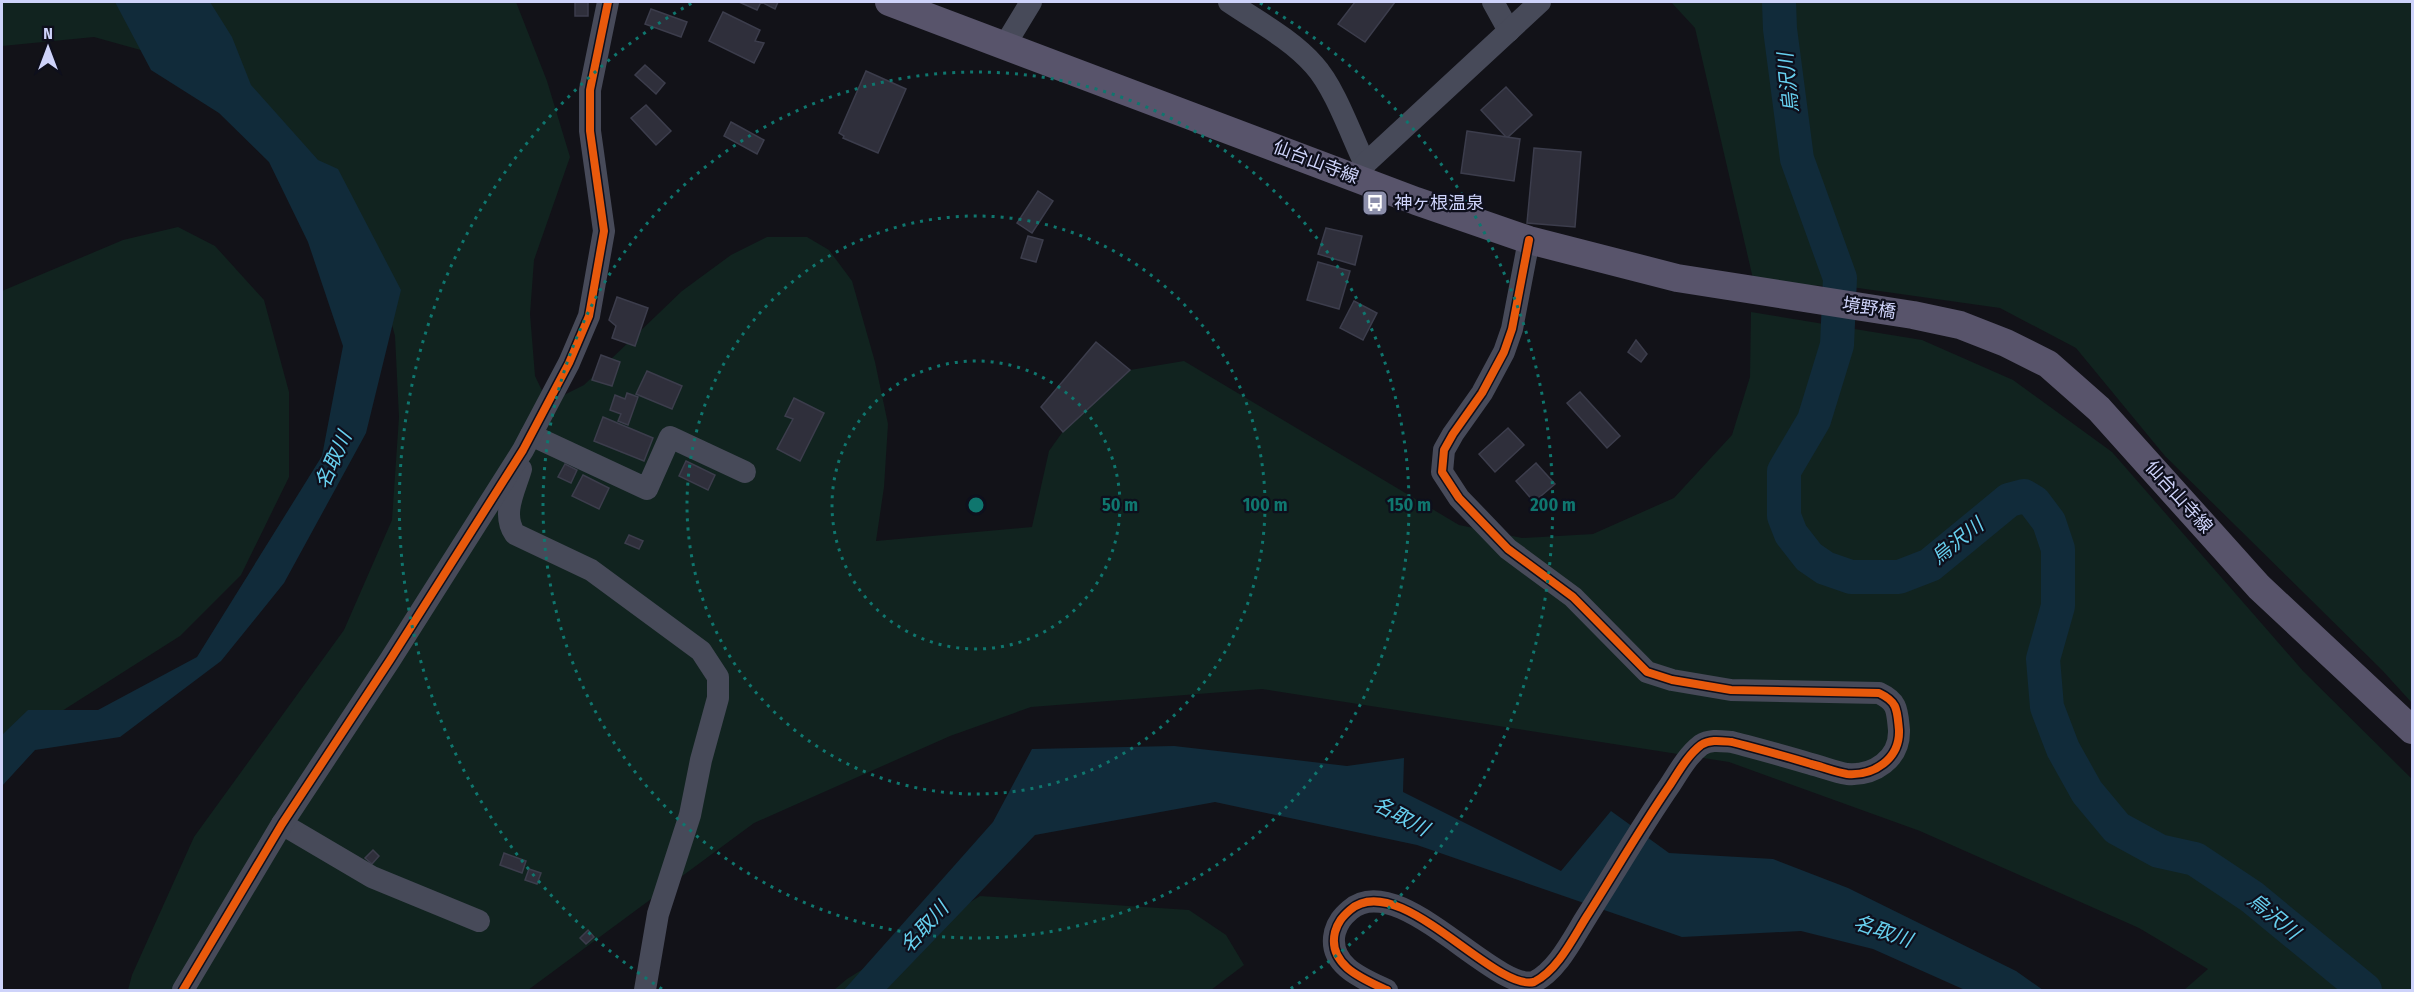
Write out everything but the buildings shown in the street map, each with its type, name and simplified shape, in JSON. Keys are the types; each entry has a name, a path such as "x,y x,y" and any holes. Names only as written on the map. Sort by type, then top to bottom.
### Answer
{"main road":[{"name":"仙台山寺線","path":"889,2 1363,171 1416,201 1529,240 1677,278 1825,301"},
{"name":"境野橋","path":"1825,301 1913,315"},
{"name":"仙台山寺線","path":"1913,315 1960,325 2006,343 2048,364 2099,409 2259,587 2412,730"}],"street":[{"path":"183,990 282,824 390,660 527,442 569,363 589,316 604,231 590,131 590,90 608,2"},
{"path":"1005,45 1031,2"},
{"path":"1229,2 1285,40 1314,65 1326,83 1363,171 1540,2"},
{"path":"1493,2 1509,31"},
{"path":"1387,990 1354,975 1336,955 1334,934 1340,919 1354,907 1371,900 1396,907 1443,935 1487,968 1515,982 1528,984 1545,976 1572,940 1663,796 1692,753 1703,744 1715,740 1732,742 1847,774 1869,772 1885,764 1894,753 1899,735 1897,711 1891,699 1879,693 1731,690 1672,680 1647,672 1573,597 1508,549 1459,498 1442,472 1444,450 1482,393 1504,352 1512,329 1529,240"},
{"path":"527,442 647,489 670,437 745,472"},
{"path":"527,442 523,465 509,506 510,526 515,534 591,570 701,651 718,677 717,698 690,815 658,914 645,990"},
{"path":"282,824 372,877 479,921"}],"green space":[{"path":"2,2 516,2 547,81 570,157 534,260 530,314 535,376 548,403 584,385 682,291 731,255 767,237 807,237 829,250 852,281 875,362 888,424 884,487 876,541 1032,527 1049,451 1081,406 1130,370 1184,361 1459,525 1522,538 1593,534 1674,498 1732,435 1750,377 1751,312 1922,340 2013,380 2112,452 2303,671 2412,779 2412,990 2184,990 2208,969 2139,928 1920,831 1729,762 1262,689 1031,707 950,736 754,823 528,990 128,990 132,975 194,837 344,630 392,520 399,417 395,336 378,271 227,74 94,37 2,46"},
{"path":"1671,2 2412,2 2412,703 2382,670 2165,456 2076,348 2000,308 1851,287 1754,283 1695,28"},
{"path":"178,227 215,246 264,300 289,392 289,477 241,575 180,636 10,744 2,752 2,291 123,240"},
{"path":"980,896 1189,910 1226,935 1244,965 1211,990 834,990 847,979"}],"water":[{"name":"名取川","path":"115,2 210,2 232,37 251,85 318,160 338,169 401,290 366,433 284,583 221,661 120,737 35,750 2,786 2,735 28,710 98,710 197,657 322,456 343,346 308,242 269,162 219,113 151,70"},
{"name":"名取川","path":"1174,746 1347,766 1404,758 1403,792 1561,871 1611,811 1669,853 1773,859 1848,888 2016,971 2043,990 1965,990 1873,949 1801,931 1682,937 1417,845 1215,802 1035,835 886,990 844,990 993,822 1032,749"}],"waterway":[{"name":"烏沢川","path":"1779,2 1780,29 1797,159 1840,278 1837,345 1814,420 1784,471 1784,516 1791,534 1809,557 1825,568 1851,577 1899,577 1930,565 2009,500 2024,496 2034,502 2049,522 2058,549 2058,606 2043,659 2047,707 2063,749 2087,792 2117,828 2159,851 2195,859 2252,897 2365,990"}],"cycle path":[{"path":"183,990 282,824 390,660 523,450 569,363 589,316 604,231 590,131 590,90 608,2"},
{"path":"1387,990 1358,976 1342,962 1336,953 1334,944 1337,925 1350,910 1370,901 1393,905 1419,917 1495,969 1517,980 1534,982 1543,977 1558,962 1680,769 1704,743 1732,742 1838,772 1857,774 1876,769 1883,764 1890,757 1898,740 1898,717 1895,707 1890,700 1879,693 1731,690 1672,680 1647,672 1573,597 1508,549 1459,498 1442,472 1444,450 1482,393 1504,352 1512,329 1529,240"}],"place":[{"name":"神ヶ根温泉","path":"1375,203"}]}
